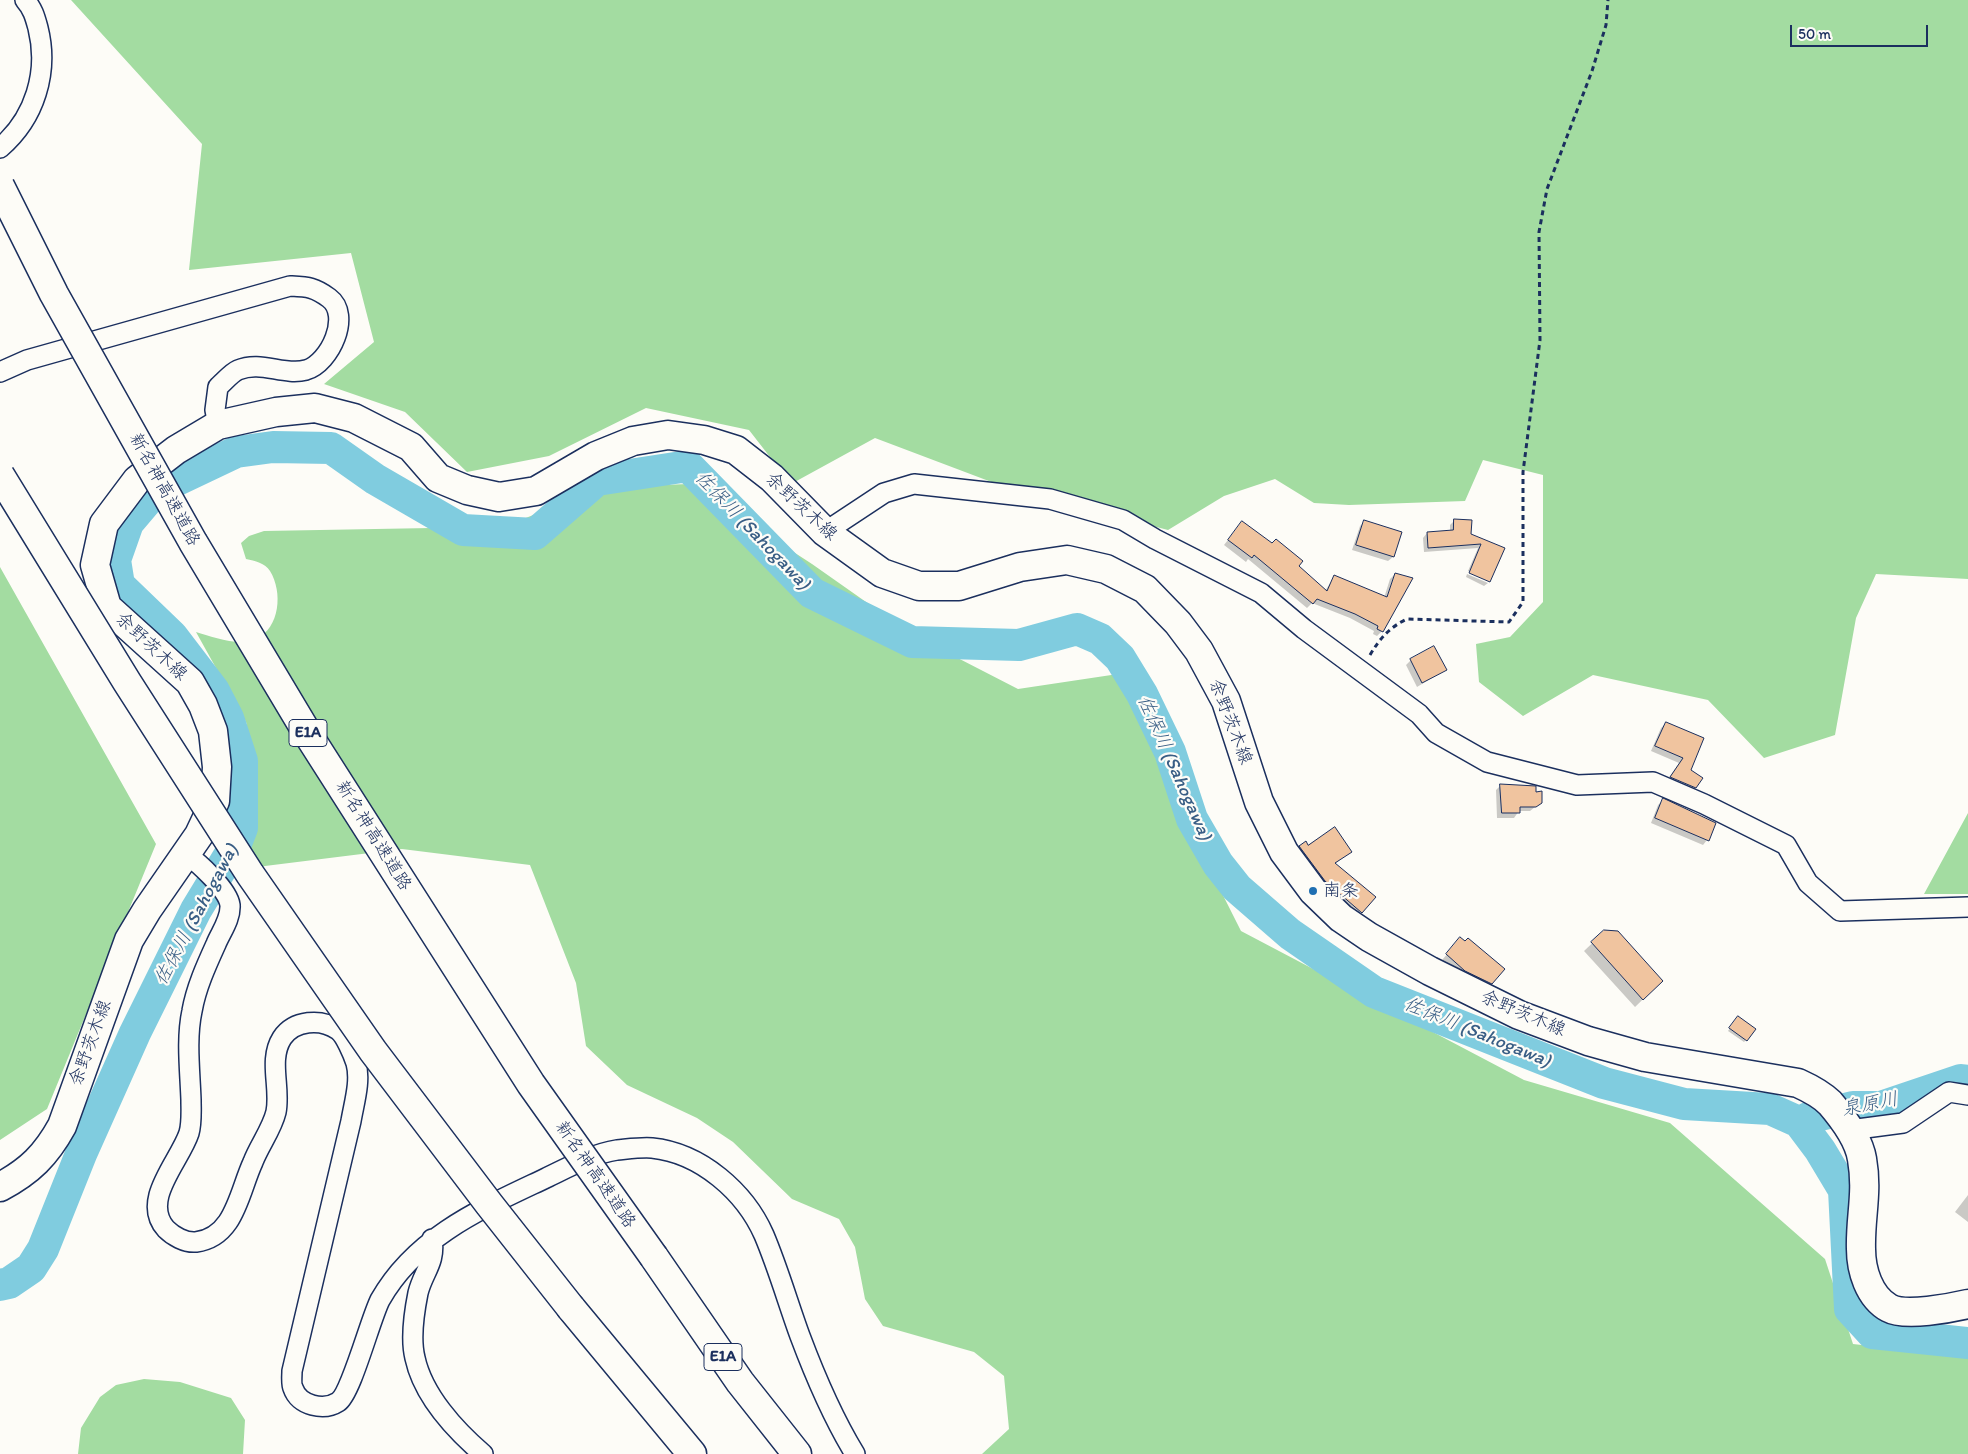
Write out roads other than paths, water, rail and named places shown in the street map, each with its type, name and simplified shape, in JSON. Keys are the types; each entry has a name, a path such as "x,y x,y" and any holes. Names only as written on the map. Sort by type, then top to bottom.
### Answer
{"main road":[{"name":"新名神高速道路","path":"0,186 54,294 188,534 304,727 531,1084 740,1382 797,1454"},
{"name":"余野茨木線","path":"0,1187 22,1175 48,1150 58,1134 129,940 147,910 191,858 215,801 217,767 213,731 203,706 190,682 108,607 95,565 104,524 137,480 176,450 218,425 276,412 315,408 354,418 411,447 438,478 467,490 500,497 536,491 596,456 633,441 668,435 704,440 736,450 772,478 825,532 882,572 919,586 959,586 1020,567 1067,560 1106,569 1146,589 1178,623 1199,651 1226,701 1259,802 1284,852 1313,891 1341,918 1368,937 1430,971 1519,1015 1579,1038 1645,1057 1798,1083 1841,1119"},
{"path":"0,475 127,682 250,874 373,1050 571,1308 692,1454"},
{"path":"1841,1119 1862,1156 1866,1192 1860,1248 1863,1274 1870,1289 1890,1308 1924,1312 1968,1304"}],"street":[{"path":"0,148 8,141 30,111 42,77 42,45 33,9 26,0"},
{"path":"0,372 27,360 290,286 315,288 333,301 338,320 337,339 327,353 308,370 289,371 262,365 238,370 218,388 215,410 218,425"},
{"path":"825,532 884,493 914,484 1050,499 1123,520 1155,540 1261,593 1361,672 1419,714 1436,733 1487,762 1577,785 1653,782 1704,804 1786,845 1808,883 1840,911 1968,907"},
{"path":"191,858 227,895 230,905 228,920 201,979 191,1012 190,1131 156,1204 159,1218 166,1229 177,1237 191,1242 204,1241 219,1233 232,1218 248,1172 275,1117 278,1102 276,1052 282,1038 292,1028 309,1022 325,1023 340,1031 356,1063 357,1085 352,1121 297,1343 292,1371 293,1389 300,1398 311,1405 325,1408 340,1401 349,1389 366,1332 381,1300 406,1263 432,1239 454,1223 598,1154 652,1148 684,1156 710,1170 732,1189 750,1211 764,1235 806,1349 844,1437 855,1454"},
{"path":"1841,1119 1903,1123 1949,1092 1968,1095"},
{"path":"432,1239 434,1250 431,1265 419,1290 414,1318 414,1358 429,1392 450,1420 483,1454"}],"waterway":[{"name":"佐保川 (Sahogawa)","path":"0,1285 9,1283 31,1268 43,1249 81,1154 135,1033 196,910 235,846 242,828 242,761 228,718 214,691 172,636 119,585 115,560 128,523 156,490 236,452 273,447 331,448 375,479 463,530 535,534 597,480 688,466 812,593 912,642 1019,645 1077,629 1100,639 1120,658 1142,694 1170,752 1192,819 1218,864 1237,888 1290,934 1374,992 1604,1083 1684,1104 1770,1109 1799,1122 1820,1150 1844,1190 1850,1309 1872,1333 1968,1343"},
{"name":"泉原川","path":"1808,1118 1853,1107 1881,1107 1961,1080 1968,1081"}],"place":[{"name":"南条","path":"1313,891"}]}
